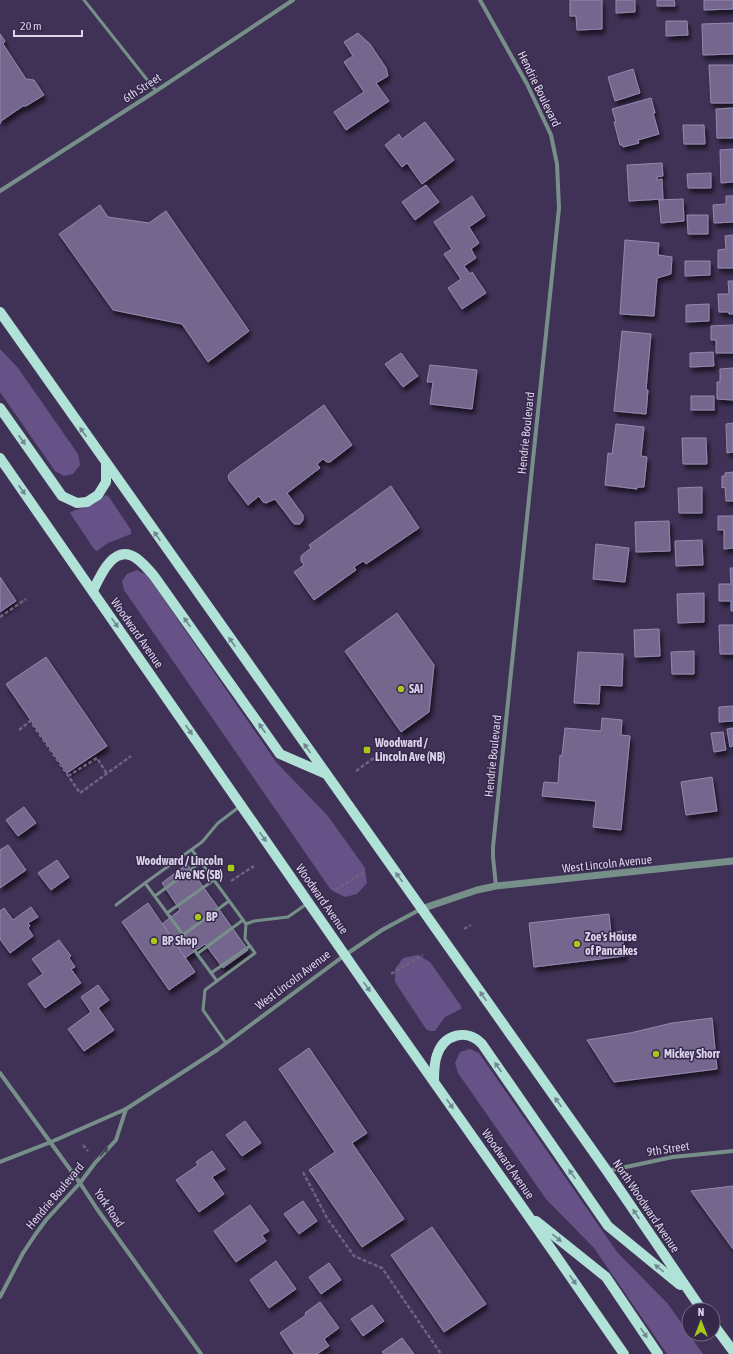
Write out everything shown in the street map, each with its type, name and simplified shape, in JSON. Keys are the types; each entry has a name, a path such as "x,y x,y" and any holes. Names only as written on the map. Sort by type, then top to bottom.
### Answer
{"main road":[{"path":"0,312 421,909"},
{"path":"0,408 62,496 77,503 87,502 98,495 106,482 106,464"},
{"name":"Woodward Avenue","path":"0,458 624,1354"},
{"path":"93,591 101,574 111,560 124,554 135,557 154,576 280,754 326,774"},
{"name":"North Woodward Avenue","path":"421,909 607,1171 690,1293"},
{"path":"434,1081 437,1055 445,1042 457,1036 472,1036 478,1040 608,1226 690,1293 696,1302"},
{"path":"527,1214 606,1277 658,1354"},
{"path":"721,1335 733,1351"}],"street":[{"name":"6th Street","path":"0,191 156,91 293,0"},
{"name":"Hendrie Boulevard","path":"480,0 528,84 551,135 557,164 559,208 493,847 496,886"},
{"name":"West Lincoln Avenue","path":"0,1162 51,1142 126,1109 226,1044 345,954 382,930 421,909 477,890 496,886 733,861"},
{"name":"York Road","path":"0,1073 51,1142 200,1354"},
{"name":"Hendrie Boulevard","path":"0,1297 23,1253 46,1220 80,1183 95,1163 116,1140 126,1109"},
{"name":"9th Street","path":"607,1171 663,1159 733,1151"}],"lane":[{"path":"84,0 156,91"},
{"path":"116,905 192,850 202,842 218,823 241,806"},
{"path":"192,850 246,924 244,939 255,953 205,990 203,1010 226,1044"},
{"path":"155,896 201,862"},
{"path":"167,913 214,880"},
{"path":"146,883 217,981"},
{"path":"184,935 229,901"},
{"path":"246,924 288,917 309,903"},
{"path":"197,954 243,920"},
{"path":"211,973 250,946"}],"path":[{"path":"0,617 26,599"},
{"path":"19,730 30,721 80,793 131,756"},
{"path":"356,771 382,752"},
{"path":"68,776 97,758 107,774"},
{"path":"228,883 254,866"},
{"path":"335,890 365,872"},
{"path":"464,929 471,925"},
{"path":"391,974 423,955"},
{"path":"303,1172 327,1218 354,1256 382,1268 441,1354"}],"shaded area":[{"path":"0,349 18,368 78,454 80,465 73,474 64,476 55,471 0,392"},
{"path":"106,495 109,497 131,530 131,534 108,543 97,551 94,549 70,513 94,504"},
{"path":"137,570 147,575 276,762 328,816 365,868 367,883 357,894 345,897 331,890 124,590 122,581 127,574"},
{"path":"418,955 430,962 461,1006 461,1009 445,1017 435,1031 426,1029 395,982 395,969 403,958"},
{"path":"470,1049 479,1053 617,1252 668,1304 681,1323 681,1342 695,1342 703,1354 667,1354 594,1248 546,1199 458,1073 455,1063 460,1052"}],"building":[{"path":"570,0 602,0 602,29 577,30 576,16 570,16"},
{"path":"616,0 635,0 635,12 616,13"},
{"path":"657,0 674,0 675,6 657,6"},
{"path":"704,0 733,0 733,9 704,10"},
{"path":"666,21 687,21 688,35 666,36"},
{"path":"733,23 733,54 703,55 702,24"},
{"path":"358,33 370,44 386,68 388,76 376,83 389,101 346,130 334,112 364,92 344,62 353,56 344,42"},
{"path":"0,34 5,41 3,44 26,79 34,80 44,95 26,106 23,106 1,121 0,124"},
{"path":"709,65 733,65 733,103 711,103"},
{"path":"633,69 640,93 615,101 608,77"},
{"path":"651,98 655,113 653,113 659,134 638,140 639,143 623,147 620,145 612,109"},
{"path":"733,108 733,138 717,138 716,109"},
{"path":"425,122 454,160 422,184 407,163 402,167 385,145 399,134 402,139"},
{"path":"683,125 704,125 705,144 684,144"},
{"path":"733,149 733,182 721,183 720,150"},
{"path":"662,163 663,176 657,177 657,180 662,179 663,199 629,201 627,165"},
{"path":"711,173 711,188 688,188 687,174"},
{"path":"426,185 439,202 415,220 402,202"},
{"path":"472,196 485,216 469,227 479,243 471,249 476,258 464,266 470,274 472,272 486,293 462,309 448,288 461,279 444,254 452,249 434,222"},
{"path":"726,196 733,196 733,222 714,223 713,205 726,204"},
{"path":"683,199 684,221 661,223 659,200"},
{"path":"100,205 108,217 149,223 166,211 249,331 208,362 182,324 113,310 59,234"},
{"path":"687,215 708,215 708,234 688,234"},
{"path":"733,235 733,268 718,268 718,250 726,249 725,236"},
{"path":"625,240 659,243 658,255 672,257 671,274 657,278 654,316 620,314"},
{"path":"685,261 710,261 710,275 685,276"},
{"path":"728,281 733,281 733,314 729,314 729,312 719,312 718,294 729,294"},
{"path":"709,304 709,321 686,322 686,305"},
{"path":"733,325 733,353 716,353 716,340 711,340 711,326"},
{"path":"622,331 651,334 646,390 648,390 646,414 614,411"},
{"path":"713,352 714,366 690,367 690,353"},
{"path":"401,353 418,376 403,387 385,364"},
{"path":"430,365 477,370 472,409 430,404 433,382 427,382"},
{"path":"733,368 733,400 717,399 717,382 720,382 720,369"},
{"path":"691,396 714,396 714,410 691,410"},
{"path":"324,405 352,445 330,462 323,459 317,464 320,468 287,493 303,515 303,520 300,524 294,524 275,499 266,503 263,502 259,496 248,505 229,480 228,476 230,473"},
{"path":"733,423 733,452 727,453 726,424"},
{"path":"616,424 644,427 641,456 647,457 644,487 637,487 637,489 605,485 608,453 612,454"},
{"path":"682,438 706,438 707,464 683,464"},
{"path":"733,472 733,501 726,501 725,487 722,488 722,476 725,476 725,473"},
{"path":"391,486 419,528 366,564 363,561 354,567 356,570 314,600 294,572 304,565 301,561 301,556 311,548 309,545"},
{"path":"702,487 702,513 679,513 678,488"},
{"path":"718,516 733,516 733,548 724,549 724,530 718,530"},
{"path":"669,521 670,551 636,552 635,522"},
{"path":"702,540 703,565 676,566 675,541"},
{"path":"596,544 629,548 625,582 593,579"},
{"path":"730,568 733,568 733,611 731,611 731,601 719,601 719,584 731,584"},
{"path":"0,577 16,601 0,612"},
{"path":"704,593 704,622 678,623 677,594"},
{"name":"SAI","path":"397,613 434,665 429,712 401,732 345,651"},
{"path":"719,625 733,625 733,654 720,654"},
{"path":"659,629 660,656 635,657 634,630"},
{"path":"694,651 694,674 672,674 671,652"},
{"path":"578,652 623,654 622,686 600,685 599,704 574,703"},
{"path":"46,657 107,746 67,773 6,684"},
{"path":"733,706 733,721 719,722 719,707"},
{"path":"602,718 622,720 621,735 630,736 621,830 593,827 596,801 542,796 544,782 558,783 560,755 562,756 565,728 601,731"},
{"path":"733,728 733,746 730,747 727,729"},
{"path":"723,732 726,750 714,752 711,733"},
{"path":"712,777 717,811 686,815 681,782"},
{"path":"24,807 36,823 18,836 6,820"},
{"path":"8,845 26,870 0,888 0,850"},
{"path":"57,860 69,877 51,890 38,873"},
{"name":"BP","path":"187,864 248,950 223,968 205,944 185,958 162,924 180,910 162,883"},
{"name":"BP Shop","path":"148,903 195,972 169,990 122,922"},
{"path":"31,907 38,917 28,923 30,926 28,928 33,936 10,953 0,939 0,911 4,908 13,920"},
{"name":"Zoe's House of Pancakes","path":"609,914 611,933 622,931 625,956 534,967 529,923"},
{"path":"59,940 71,956 69,958 75,967 71,969 81,983 45,1008 28,984 43,974 32,959"},
{"path":"98,985 109,1000 98,1008 114,1030 84,1051 68,1029 91,1012 81,997"},
{"name":"Mickey Shorr","path":"712,1018 717,1069 614,1082 587,1040 630,1033 672,1023"},
{"path":"309,1048 367,1133 352,1143 404,1219 362,1247 309,1170 335,1152 279,1069"},
{"path":"245,1121 261,1143 242,1156 226,1135"},
{"path":"212,1151 225,1169 212,1177 224,1194 199,1212 176,1180 198,1165 196,1162"},
{"path":"733,1186 733,1249 691,1191"},
{"path":"303,1201 317,1221 299,1234 284,1214"},
{"path":"250,1205 269,1231 262,1235 266,1241 236,1262 214,1231"},
{"path":"432,1227 486,1304 444,1332 391,1255"},
{"path":"276,1261 296,1289 269,1308 250,1280"},
{"path":"329,1263 341,1280 321,1294 309,1277"},
{"path":"320,1302 339,1328 324,1339 329,1346 317,1354 294,1354 280,1333 306,1315 305,1313"},
{"path":"372,1305 384,1321 363,1336 351,1319"},
{"path":"402,1338 414,1354 384,1354 382,1352"}],"place":[{"name":"SAI","path":"401,689"},
{"name":"Woodward / Lincoln Ave (NB)","path":"367,750"},
{"name":"Woodward / Lincoln Ave NS (SB)","path":"231,868"},
{"name":"BP","path":"198,917"},
{"name":"BP Shop","path":"154,941"},
{"name":"Zoe's House of Pancakes","path":"577,944"},
{"name":"Mickey Shorr","path":"656,1054"}]}
